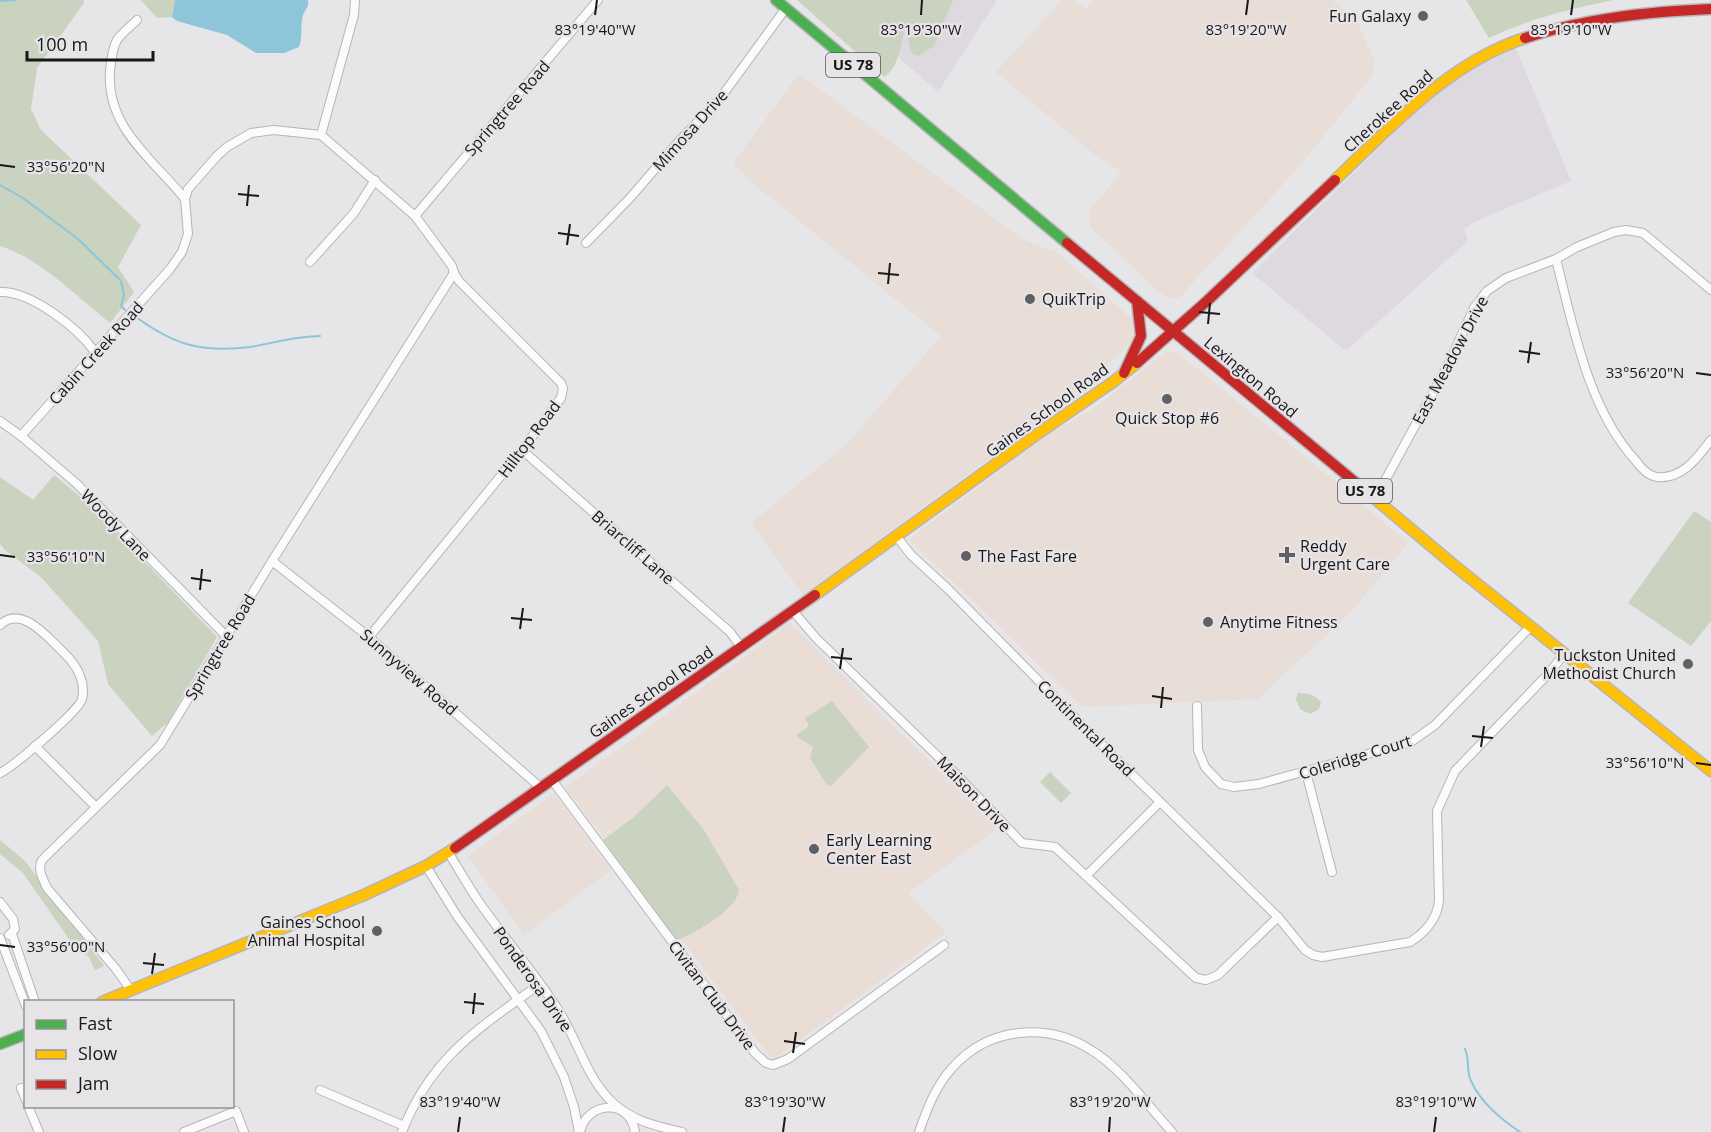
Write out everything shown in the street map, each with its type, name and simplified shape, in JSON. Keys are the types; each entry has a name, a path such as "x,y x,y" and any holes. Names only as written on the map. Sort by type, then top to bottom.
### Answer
{"main road":[{"name":"Lexington Road","path":"776,0 1375,499 1711,771"},
{"name":"Cherokee Road","path":"1174,331 1417,102 1437,85 1480,58 1514,42 1569,23 1635,12 1711,9"},
{"path":"1124,373 1141,336 1137,301"},
{"name":"Gaines School Road","path":"106,1000 364,895 426,866 541,788 897,537 1124,373 1174,331"},
{"path":"0,1044 24,1035"}],"street":[{"path":"185,199 188,189 217,156 242,137 251,133 274,130 321,135 354,15 355,0"},
{"name":"Springtree Road","path":"415,216 598,0"},
{"name":"Mimosa Drive","path":"586,243 719,100 786,8"},
{"path":"137,20 117,40 111,58 109,87 113,105 133,142 185,199"},
{"name":"Hilltop Road","path":"321,135 415,216 452,266 454,273 561,383 563,388 561,398 522,450 369,637"},
{"path":"310,262 354,213 375,180"},
{"name":"Cabin Creek Road","path":"21,436 170,269 182,252 188,234 185,199"},
{"name":"East Meadow Drive","path":"1375,499 1447,367 1474,308 1487,291 1506,278 1556,259 1577,247 1614,232 1626,230 1644,233 1711,290"},
{"path":"1556,259 1577,343 1598,402 1618,439 1632,458 1655,477 1671,476 1684,471 1711,440"},
{"name":"Springtree Road","path":"130,989 116,969 47,888 39,864 160,745 272,561 454,273"},
{"path":"0,292 9,291 24,295 43,306 87,341 96,352"},
{"name":"Woody Lane","path":"0,421 21,436 76,484 226,636"},
{"name":"Briarcliff Lane","path":"522,450 730,632 741,647"},
{"name":"Continental Road","path":"897,537 911,555 1278,917 1305,950 1313,956 1322,957 1410,942 1420,936 1433,920 1438,908 1437,811 1445,790 1455,771 1550,672 1564,654"},
{"name":"Sunnyview Road","path":"272,561 369,637 541,788"},
{"name":"Maison Drive","path":"793,611 816,638 956,774 1022,843 1055,847 1196,978 1206,980 1218,975 1278,917"},
{"path":"0,625 15,619 37,626 72,661 80,675 83,687 80,704 35,746 0,773"},
{"name":"Coleridge Court","path":"1197,706 1198,750 1205,767 1221,784 1234,787 1259,784 1412,742 1435,725 1531,626"},
{"path":"35,746 96,807"},
{"path":"1306,772 1332,872"},
{"name":"Civitan Club Drive","path":"552,780 755,1053 766,1063 772,1065 788,1059 944,945"},
{"path":"1086,876 1160,802"},
{"name":"Ponderosa Drive","path":"448,852 477,899 568,1026 589,1073 598,1087 624,1112 651,1125 682,1132"},
{"name":"Ponderosa Drive","path":"426,866 457,916 541,1031 564,1077 580,1132"},
{"path":"0,902 15,923 12,934 0,938 24,1001"},
{"path":"12,934 34,1000"},
{"path":"320,1090 403,1129 428,1082 450,1053 540,984"},
{"path":"919,1132 942,1081 963,1056 993,1039 1027,1031 1059,1035 1090,1049 1110,1065 1172,1132"},
{"path":"21,1089 24,1096"},
{"path":"580,1132 584,1121 597,1109 606,1107 624,1112 630,1119 635,1132"},
{"path":"28,1108 39,1132"},
{"path":"189,1131 236,1111 244,1132"}],"shaded area":[{"path":"834,0 997,0 938,92"},
{"path":"1062,0 1074,0 1086,9 1094,0 1332,0 1357,20 1375,62 1371,77 1297,169 1179,298 1165,297 1091,228 1089,211 1122,172 1093,153 996,72"},
{"path":"1515,46 1571,181 1474,222 1464,229 1468,241 1346,351 1252,273 1433,95 1457,77"},
{"path":"799,74 1022,239 1058,253 1134,321 1136,339 1059,408 803,595 751,523 847,444 941,336 749,180 733,163"},
{"path":"1167,351 1178,353 1408,543 1350,613 1258,699 1083,707 909,539 1052,432 1096,407"},
{"name":"Early Learning Center East","path":"790,623 997,829 908,893 946,932 773,1060 629,870 692,825 629,742"},
{"path":"629,742 692,826 629,870 565,787"},
{"path":"554,793 611,870 524,935 468,856"}],"green space":[{"path":"0,0 84,0 37,68 31,109 41,130 141,225 118,267 134,292 110,323 29,259 0,246"},
{"path":"141,0 175,0 172,17 157,18"},
{"path":"797,0 953,0 934,46 918,56 912,54 905,28 901,48 893,68 884,77"},
{"path":"1466,0 1613,0 1550,15 1489,38"},
{"path":"54,475 87,502 217,637 168,722 152,736 108,684 98,641 42,578 0,544 0,477 33,500"},
{"path":"1694,511 1711,522 1711,621 1691,646 1628,603"},
{"path":"1298,693 1317,698 1321,703 1319,709 1310,714 1300,709 1296,699"},
{"path":"832,701 869,747 831,786 827,785 810,758 813,747 796,735 809,726 805,718"},
{"path":"1050,772 1071,793 1061,803 1040,782"},
{"path":"667,785 704,830 739,890 736,898 724,912 680,939 675,938 603,840 634,817"},
{"path":"0,840 25,861 104,966 95,970 89,957 76,949 23,873 0,854"}],"water":[{"path":"175,0 308,0 308,6 302,19 299,47 284,53 256,53 227,35 177,21 172,17"}],"waterway":[{"path":"0,1 16,0"},
{"path":"0,185 23,198 78,239 121,281 124,295 121,306 125,310"},
{"path":"136,317 163,334 203,348 233,349 294,338 320,336"},
{"path":"1465,1049 1470,1077 1475,1089 1492,1110 1520,1132"}],"traffic: fast":[{"path":"776,0 1067,243"},
{"path":"0,1044 24,1035"}],"traffic: slow":[{"path":"1335,180 1422,98 1446,80 1497,49 1525,38"},
{"path":"815,595 1137,363"},
{"path":"1361,487 1455,566 1711,771"},
{"path":"107,1000 364,895 426,866 455,848"}],"traffic: jam":[{"path":"1525,38 1571,25 1617,17 1711,9"},
{"path":"1137,363 1207,301 1335,180"},
{"path":"1067,243 1361,487"},
{"path":"1124,373 1141,336 1137,301"},
{"path":"455,848 815,595"}],"place":[{"name":"Fun Galaxy","path":"1423,16"},
{"name":"QuikTrip","path":"1030,299"},
{"name":"Quick Stop #6","path":"1167,399"},
{"name":"Reddy Urgent Care","path":"1287,555"},
{"name":"The Fast Fare","path":"966,556"},
{"name":"Anytime Fitness","path":"1208,622"},
{"name":"Tuckston United Methodist Church","path":"1688,664"},
{"name":"Early Learning Center East","path":"814,849"},
{"name":"Gaines School Animal Hospital","path":"377,931"}]}
